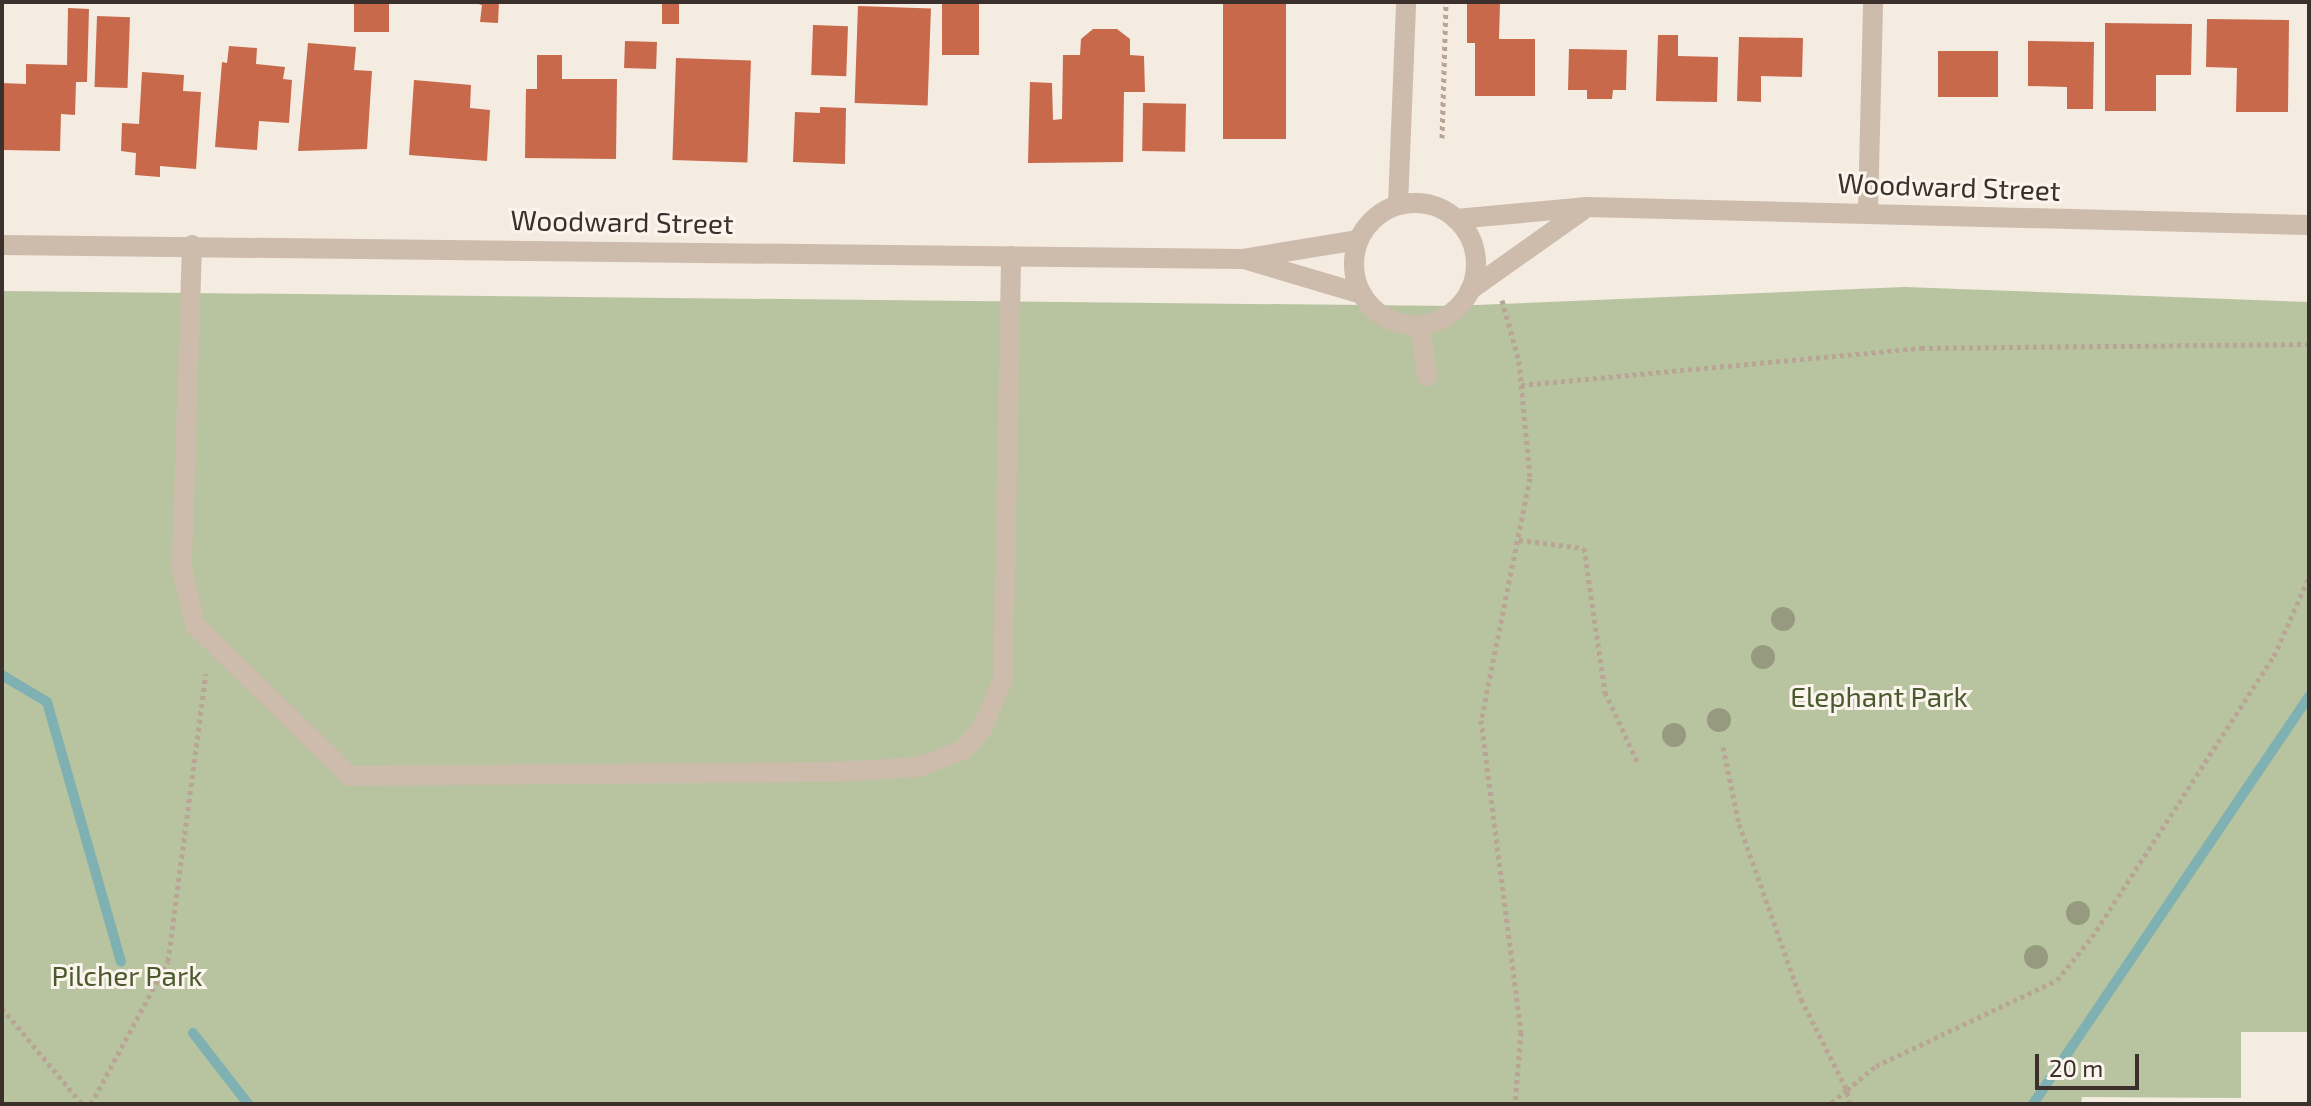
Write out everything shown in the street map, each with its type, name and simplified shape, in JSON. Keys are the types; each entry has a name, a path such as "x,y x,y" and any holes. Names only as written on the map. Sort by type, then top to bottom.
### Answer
{"street":[{"path":"1398,205 1406,2"},
{"path":"1868,211 1873,2"},
{"path":"1470,290 1475,256 1456,219 1425,203 1398,205 1375,217 1358,240 1354,269 1362,294 1387,318 1420,325 1450,314 1470,290 1587,207"},
{"name":"Woodward Street","path":"1456,219 1587,207 1868,211 2309,225"},
{"name":"Woodward Street","path":"2,245 1242,259 1358,240"},
{"path":"192,245 185,335 182,568 195,625 350,776 835,772 936,763 963,750 982,729 1003,679 1011,256"},
{"name":"Woodward Street","path":"1242,259 1362,294"},
{"path":"1420,325 1427,377"}],"path":[{"path":"1442,138 1446,2"},
{"path":"1495,272 1521,385 1530,478 1481,720 1521,1032 1515,1104"},
{"path":"1521,385 1921,348 2309,344"},
{"path":"1519,540 1584,548 1605,692 1638,763"},
{"path":"1830,1104 1876,1066 1933,1035 2057,980 2092,937 2274,656 2309,577"},
{"path":"91,1104 168,961 209,641"},
{"path":"1723,747 1739,824 1801,999 1847,1090 1849,1104"},
{"path":"2,1008 82,1104"}],"green space":[{"path":"1905,287 2309,302 2309,1032 2241,1032 2241,1098 2082,1097 2081,1104 2,1104 2,291 1452,306"}],"building":[{"path":"354,2 389,2 389,32 354,32"},
{"path":"471,2 499,2 498,23 480,22 482,5"},
{"path":"662,2 679,2 679,24 662,24"},
{"path":"942,2 979,2 979,55 942,55"},
{"path":"1223,4 1286,4 1286,139 1223,139"},
{"path":"1467,4 1500,4 1499,39 1535,39 1535,96 1475,96 1475,43 1467,43"},
{"path":"858,6 931,9 928,105 855,103"},
{"path":"68,8 89,9 87,82 76,82 75,115 61,114 60,151 2,150 2,83 26,84 26,64 67,65"},
{"path":"97,16 130,17 128,88 95,87"},
{"path":"2207,19 2289,20 2288,112 2236,112 2237,68 2206,67"},
{"path":"2105,23 2192,24 2191,75 2156,75 2156,111 2105,111"},
{"path":"813,25 848,26 846,76 811,75"},
{"path":"1093,29 1117,29 1130,39 1130,55 1144,56 1145,92 1124,92 1123,162 1028,163 1030,82 1052,83 1053,120 1062,119 1063,55 1080,55 1081,39"},
{"path":"1658,35 1678,35 1678,56 1718,57 1717,102 1656,101"},
{"path":"1739,37 1803,38 1802,77 1761,76 1761,102 1737,101"},
{"path":"625,41 657,42 656,69 624,68"},
{"path":"2028,41 2094,42 2093,109 2067,109 2067,87 2028,86"},
{"path":"308,43 356,47 354,70 372,71 367,149 298,151"},
{"path":"229,46 257,48 256,64 285,67 283,79 292,80 289,123 259,121 257,150 215,147 222,62 227,63"},
{"path":"1569,49 1627,50 1626,90 1613,90 1612,99 1587,99 1587,90 1568,90"},
{"path":"1938,51 1998,51 1998,97 1938,97"},
{"path":"537,55 562,55 562,79 617,79 616,159 525,158 526,89 537,89"},
{"path":"676,58 751,61 747,163 672,160"},
{"path":"142,72 184,75 183,91 201,92 196,169 160,166 160,177 135,175 136,153 121,151 122,123 139,124"},
{"path":"414,80 471,85 470,108 490,110 487,161 409,155"},
{"path":"1143,103 1186,104 1185,152 1142,151"},
{"path":"820,107 846,108 845,164 793,162 795,112 820,113"}],"waterway":[{"path":"2,675 47,702 121,962"},
{"path":"2033,1104 2309,696"},
{"path":"193,1033 248,1104"}],"park label":[{"name":"Elephant Park","path":"1879,696"},
{"name":"Pilcher Park","path":"127,975"}]}
